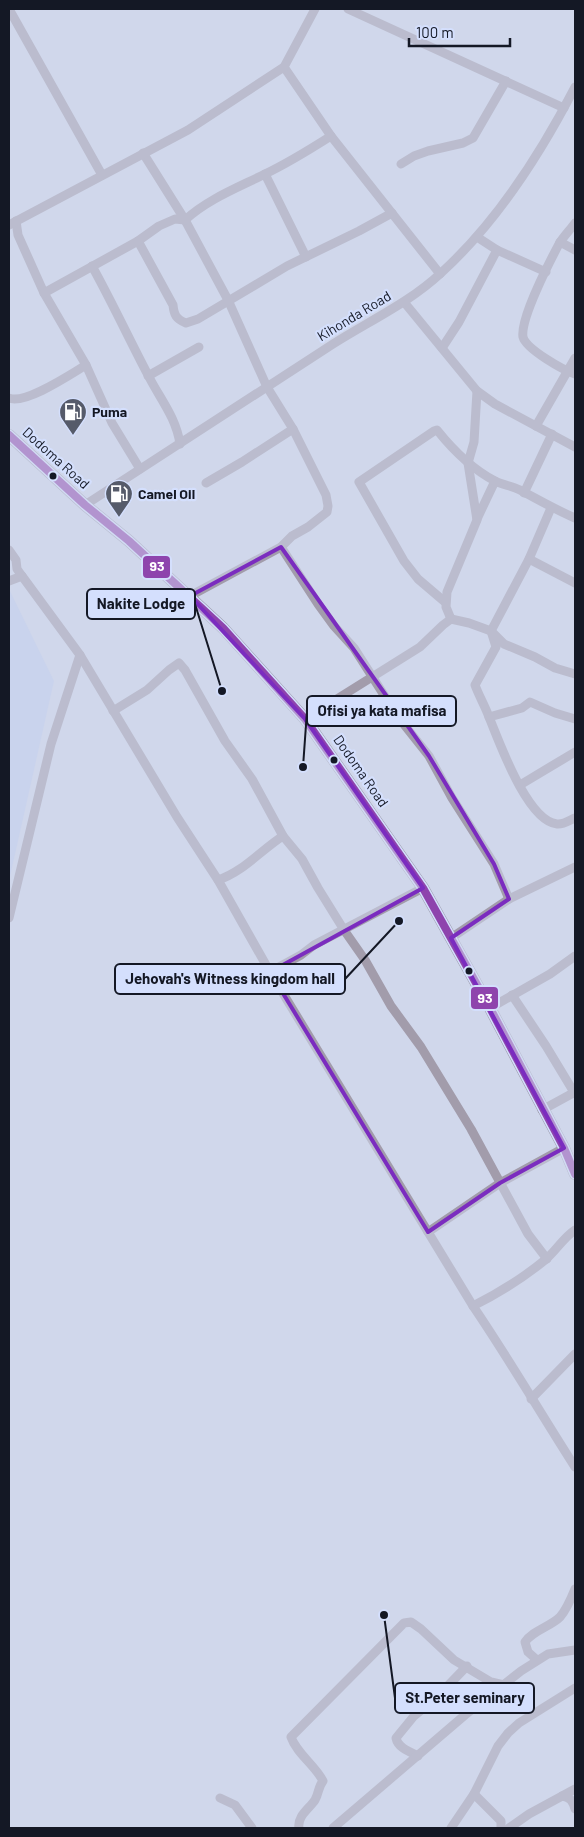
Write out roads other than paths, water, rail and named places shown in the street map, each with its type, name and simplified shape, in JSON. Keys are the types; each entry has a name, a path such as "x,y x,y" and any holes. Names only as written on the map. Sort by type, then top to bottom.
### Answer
{"highway":[{"name":"Dodoma Road","path":"9,436 86,505 129,540 190,596 223,628 305,719 423,888 490,1008 542,1110 564,1148 575,1174"}],"street":[{"path":"9,9 102,174"},
{"path":"140,469 112,423 86,365 44,293 12,223 188,130 284,67 315,9"},
{"path":"348,9 564,108"},
{"path":"284,67 331,136 440,274"},
{"path":"400,164 428,151 473,138 506,81"},
{"name":"Kihonda Road","path":"86,505 267,386 404,302 440,274 477,237 515,187 540,151 575,87"},
{"path":"44,293 138,241 165,223 175,219 185,220 196,210 265,174 331,136"},
{"path":"142,153 185,220 228,300 267,386 293,429 317,475 326,495 328,506 327,512 320,519 292,536 281,546 190,596"},
{"path":"265,174 306,257"},
{"path":"138,241 173,304 174,314 179,320 186,323 192,322 306,257 392,212"},
{"path":"572,372 528,345 523,335 528,313 546,272 560,242 575,223"},
{"path":"477,237 497,250 546,272"},
{"path":"560,242 575,250"},
{"path":"442,348 459,322 497,250"},
{"path":"92,266 178,430 180,444"},
{"path":"404,302 477,392 495,404 575,447"},
{"path":"148,376 199,347"},
{"path":"536,426 572,372 575,358"},
{"path":"9,398 13,400 34,395 86,365"},
{"path":"477,392 474,442 468,463 477,520"},
{"path":"206,483 293,429"},
{"path":"451,619 445,602 418,579 401,557 359,482 436,430 451,448 468,463 495,481 575,518"},
{"path":"524,493 552,434"},
{"path":"445,602 449,586 495,481"},
{"path":"551,508 529,559 491,631 496,647 475,686 503,753 535,808 548,820 560,824 575,818"},
{"path":"281,546 318,604 334,626 354,648 398,717 428,756 494,864 509,899"},
{"path":"9,550 16,560 22,576 80,655 218,880 270,972 473,1306 575,1467"},
{"path":"529,559 575,584"},
{"path":"9,581 22,576"},
{"path":"305,719 420,647 442,625 451,619 491,631 504,644 555,668 575,674"},
{"path":"9,918 50,744 80,655"},
{"path":"113,711 147,690 179,663 202,698 224,741 252,779 282,836 302,860 344,930 365,960 391,1006 471,1128 528,1234 547,1259"},
{"path":"489,717 522,708 530,702 555,714 575,719"},
{"path":"520,785 575,752"},
{"path":"218,880 238,870 265,847 282,836"},
{"path":"451,938 509,899 575,868"},
{"path":"270,972 301,955 314,945 423,888"},
{"path":"490,1008 550,974 575,956"},
{"path":"512,995 575,1093 542,1110"},
{"path":"428,1232 500,1183 564,1148"},
{"path":"473,1306 520,1280 547,1259 568,1235 575,1230"},
{"path":"531,1399 575,1354"},
{"path":"537,1660 528,1652 525,1642 529,1637 560,1617 566,1609 575,1589"},
{"path":"299,1828 300,1819 315,1800 319,1786 323,1781 313,1765 291,1738 404,1623 411,1622 421,1629 454,1660 492,1682 504,1684"},
{"path":"333,1828 504,1684 548,1654 575,1650"},
{"path":"418,1756 402,1748 396,1741 396,1738 414,1716 437,1697 467,1666"},
{"path":"451,1828 474,1794 498,1746 508,1733 518,1723 575,1688"},
{"path":"509,1828 529,1814 575,1789"},
{"path":"474,1794 494,1811 501,1821 500,1827 502,1828"},
{"path":"562,1796 568,1797 574,1802 575,1809"},
{"path":"220,1798 235,1804 252,1828"}],"place":[{"name":"Puma","path":"73,436"},
{"name":"Camel Oil","path":"119,518"},
{"name":"Nakite Lodge","path":"222,691"},
{"name":"Ofisi ya kata mafisa","path":"303,767"},
{"name":"Jehovah's Witness kingdom hall","path":"399,921"},
{"name":"St.Peter seminary","path":"384,1615"}]}
